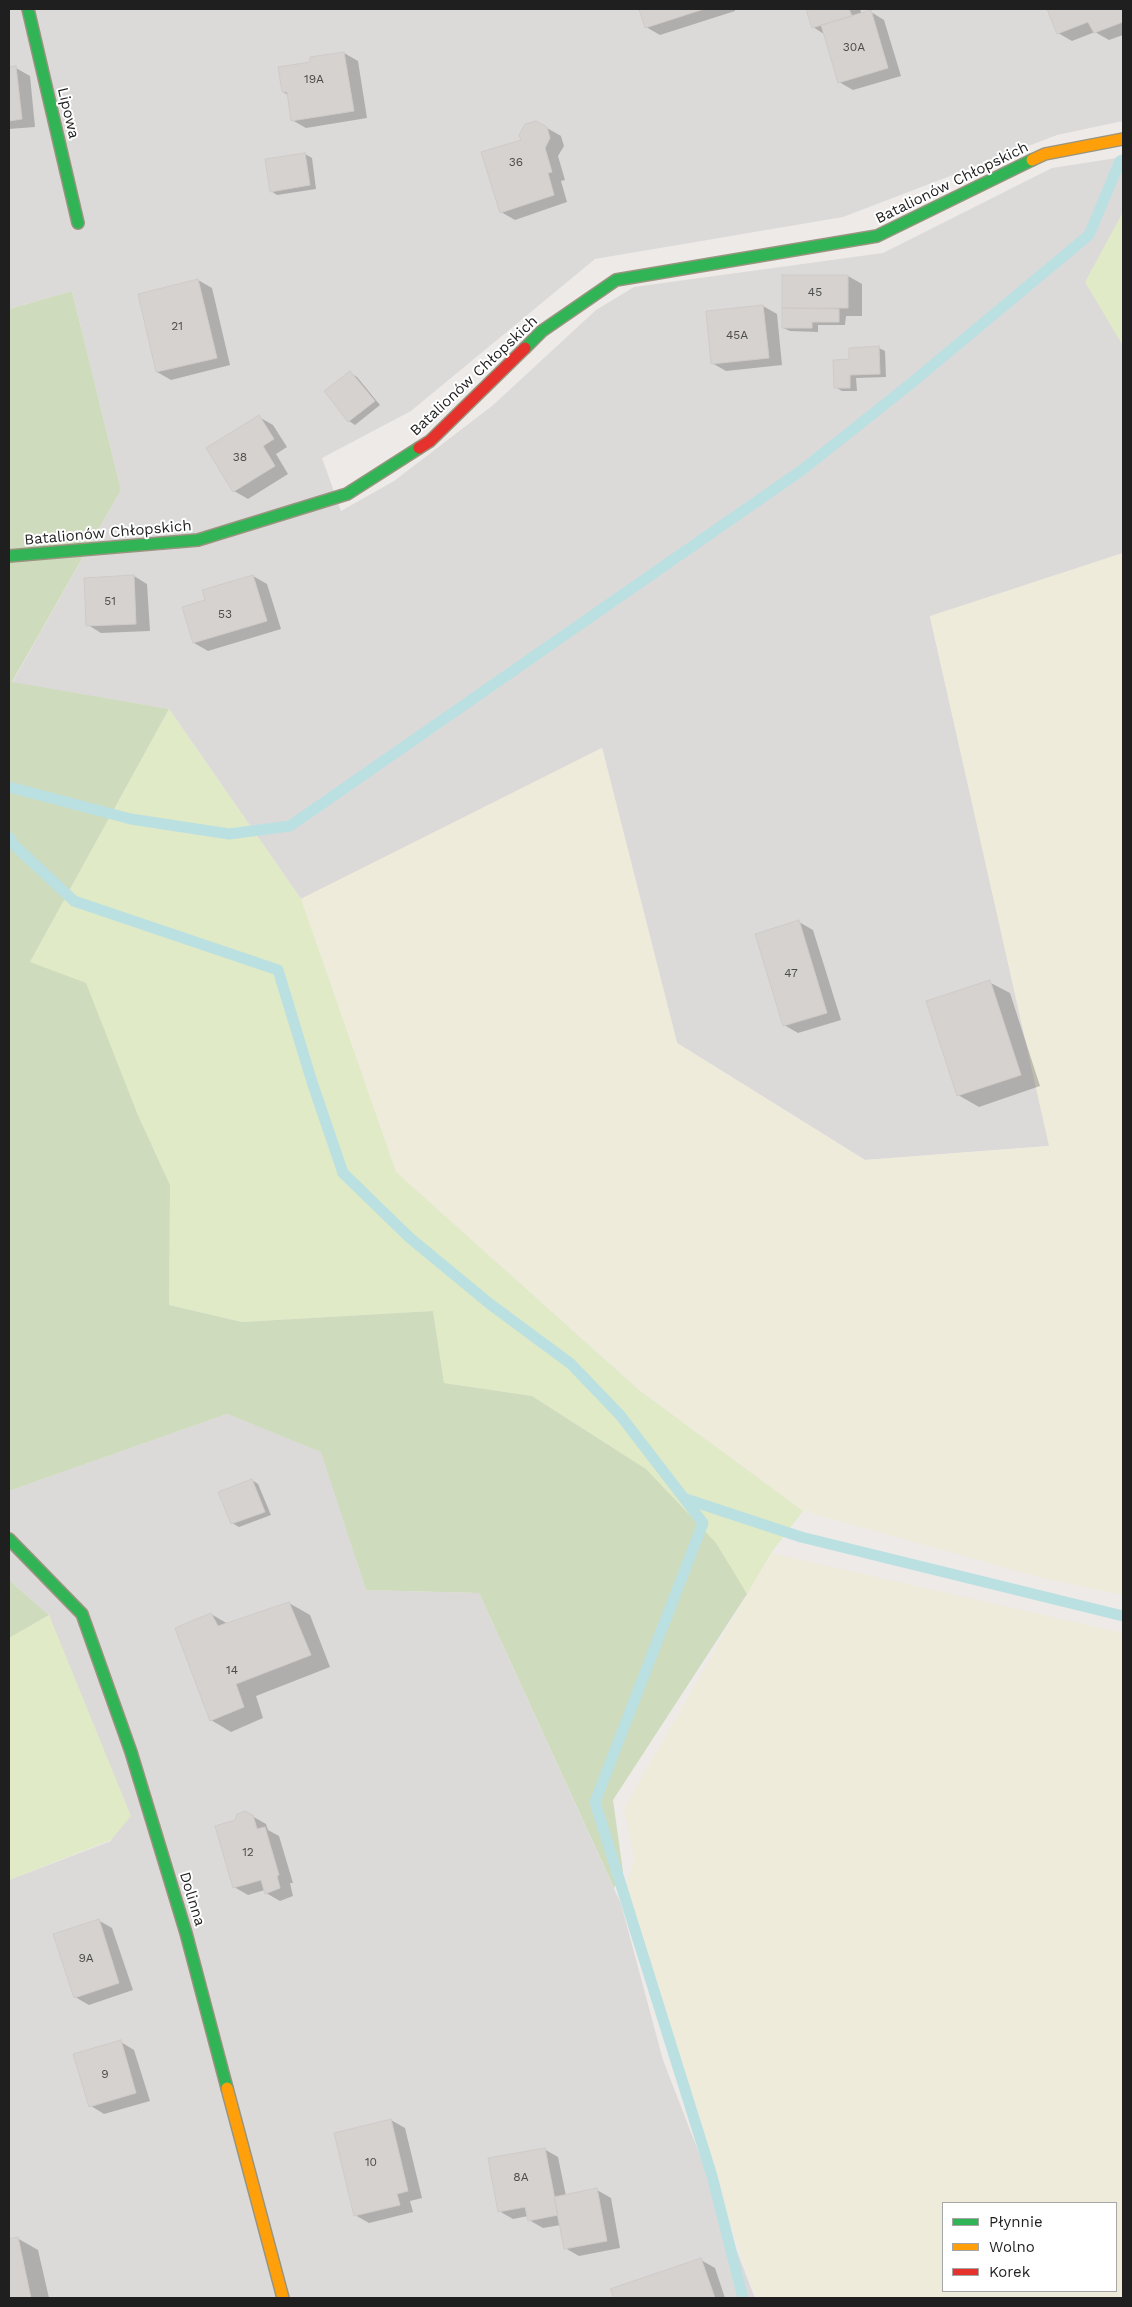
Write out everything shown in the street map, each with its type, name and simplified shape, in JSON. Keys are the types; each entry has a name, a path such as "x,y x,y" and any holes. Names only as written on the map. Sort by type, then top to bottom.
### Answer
{"street":[{"name":"Lipowa","path":"28,9 78,223"},
{"name":"Batalionów Chłopskich","path":"9,556 198,540 347,494 430,441 542,331 616,280 877,236 1045,154 1123,139"},
{"name":"Dolinna","path":"9,1539 82,1614 131,1752 186,1933 283,2298"}],"shaded area":[{"path":"9,9 1123,9 1123,121 1057,135 843,217 595,259 411,411 322,458 341,511 394,481 492,406 596,310 634,287 883,253 1052,168 1123,157 1123,553 930,617 1050,1146 865,1160 677,1043 602,748 301,899 169,709 12,683 121,490 72,291 9,309"},
{"path":"1123,553 1123,1595 1046,1579 803,1511 640,1390 396,1172 301,899 602,748 677,1043 865,1160 1049,1146 930,616"},
{"path":"227,1414 322,1452 366,1590 479,1593 621,1904 663,2060 755,2298 9,2298 9,1880 111,1841 49,1615 9,1580 9,1491"},
{"path":"771,1553 1123,1633 1123,2298 756,2298 621,1904 634,1859 624,1808"}],"green space":[{"path":"1123,212 1123,346 1085,282"},
{"path":"72,291 121,490 12,682 169,709 30,962 86,983 137,1113 170,1185 169,1305 242,1322 433,1311 444,1383 532,1396 646,1469 716,1543 747,1594 613,1800 623,1872 614,1888 479,1593 366,1590 321,1452 227,1414 9,1491 9,309"},
{"path":"169,709 301,899 396,1172 639,1390 803,1511 771,1553 747,1594 646,1469 532,1396 444,1383 433,1311 242,1322 169,1305 170,1185 137,1113 30,962"},
{"path":"9,1580 49,1615 9,1638"},
{"path":"49,1615 131,1816 111,1840 9,1880 9,1638"}],"building":[{"path":"639,9 704,9 645,28"},
{"path":"806,9 849,9 852,16 812,28"},
{"path":"1047,9 1123,9 1123,22 1094,33 1088,22 1057,34"},
{"path":"871,10 888,68 838,83 821,25"},
{"path":"344,52 354,111 291,121 287,92 282,92 278,67 310,62 310,57"},
{"path":"16,66 22,119 9,121 9,67"},
{"path":"536,121 547,127 550,138 545,148 552,172 548,173 554,195 500,213 481,152 521,140 519,135 525,124"},
{"path":"305,153 310,185 270,192 265,159"},
{"path":"782,275 848,275 848,308 782,308"},
{"path":"198,279 217,358 156,372 138,294"},
{"path":"763,305 769,358 711,364 706,311"},
{"path":"782,308 839,309 839,322 812,322 812,328 782,328"},
{"path":"879,346 880,374 850,375 850,388 834,388 833,360 849,359 849,348"},
{"path":"350,371 375,401 348,422 324,391"},
{"path":"259,415 274,439 263,446 275,466 233,492 206,448"},
{"path":"134,575 136,624 86,626 84,578"},
{"path":"253,575 267,621 193,643 182,607 205,600 202,590"},
{"path":"799,920 827,1013 783,1026 755,934"},
{"path":"990,980 1021,1075 957,1096 926,1001"},
{"path":"252,1479 265,1512 231,1524 218,1492"},
{"path":"289,1602 311,1655 236,1684 244,1707 210,1721 175,1628 211,1613 218,1626"},
{"path":"245,1811 253,1815 257,1829 265,1827 279,1875 277,1876 280,1888 265,1894 261,1880 233,1888 215,1826 235,1820 237,1814"},
{"path":"99,1919 119,1983 74,1998 53,1934"},
{"path":"121,2040 136,2093 89,2107 73,2054"},
{"path":"391,2119 408,2191 397,2194 400,2205 354,2216 334,2133"},
{"path":"545,2148 558,2215 528,2221 525,2207 498,2212 488,2158"},
{"path":"597,2188 607,2241 564,2249 554,2197"},
{"path":"18,2237 31,2298 9,2298 9,2239"},
{"path":"701,2258 715,2298 614,2298 610,2289"}],"waterway":[{"path":"9,787 131,819 229,834 290,826 802,470 909,385 1089,235 1120,161 1123,160"},
{"path":"9,837 13,844 74,901 278,970 312,1082 343,1173 410,1238 490,1304 571,1364 620,1415 703,1523 595,1802 712,2176 743,2298"},
{"path":"686,1499 801,1537 1123,1616"}],"traffic: fast":[{"path":"28,9 78,223"},
{"path":"525,348 542,331 616,280 877,236 1032,160"},
{"path":"9,556 198,540 347,494 419,448"},
{"path":"9,1539 82,1614 131,1752 186,1933 227,2088"}],"traffic: slow":[{"path":"1032,160 1045,154 1123,139"},
{"path":"227,2088 283,2298"}],"traffic: jam":[{"path":"419,448 430,441 525,348"}]}
